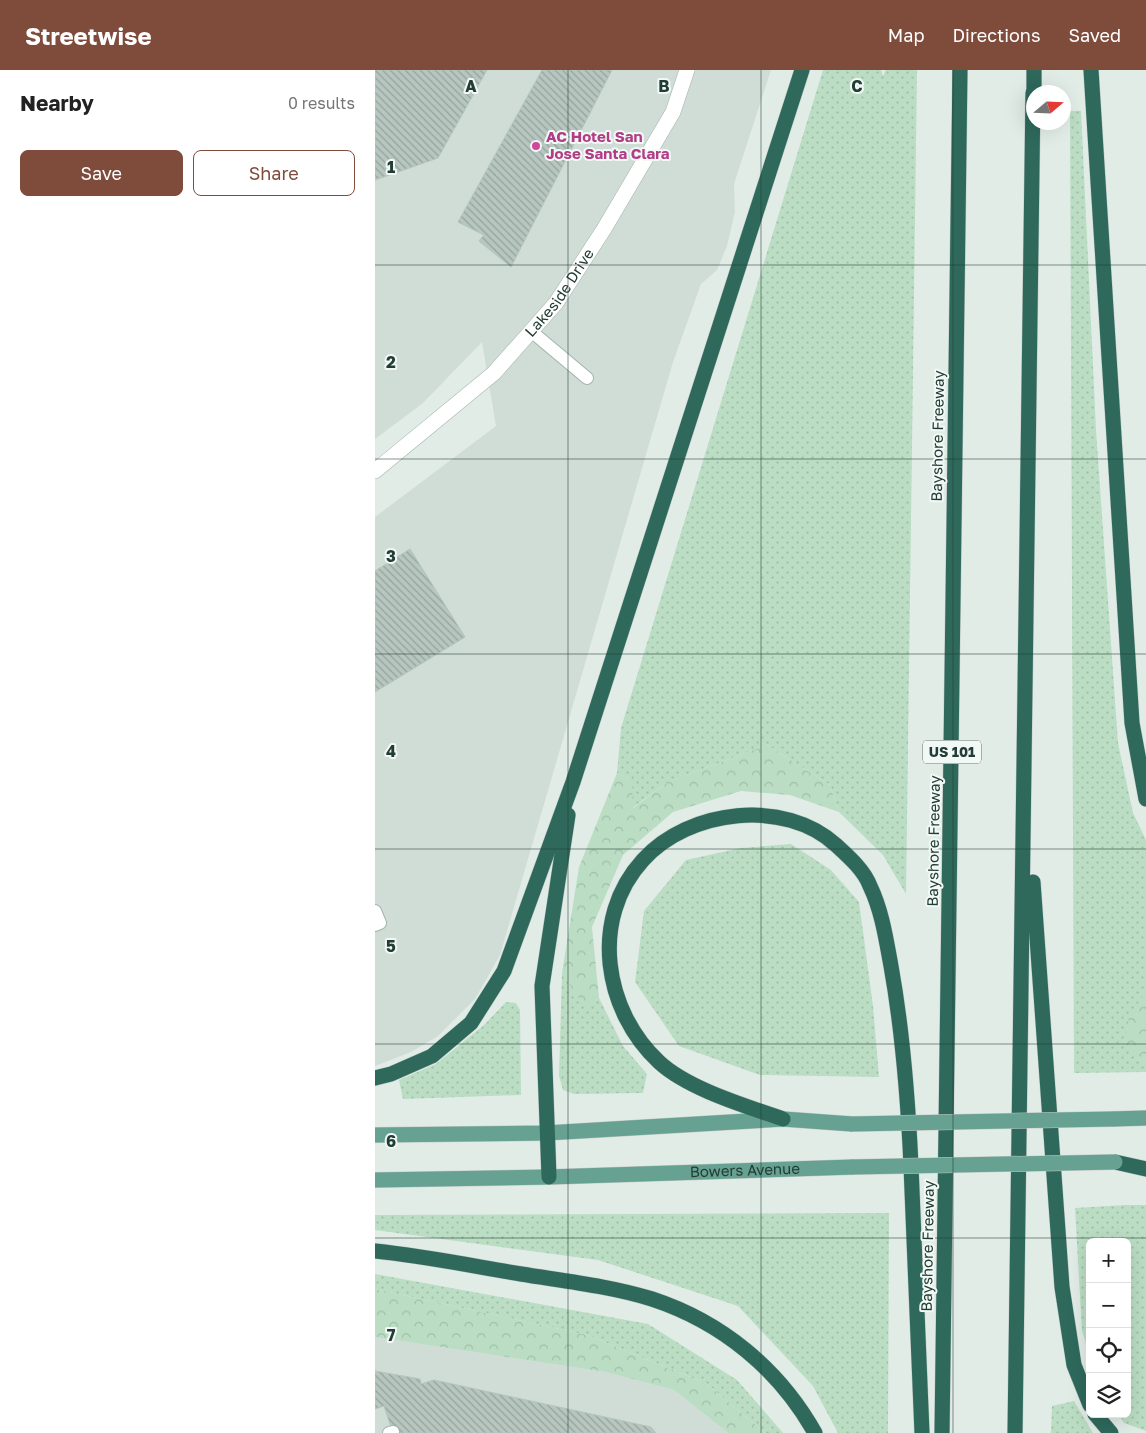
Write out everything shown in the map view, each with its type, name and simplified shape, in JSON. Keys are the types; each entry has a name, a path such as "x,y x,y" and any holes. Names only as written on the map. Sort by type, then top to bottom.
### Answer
{"highway":[{"path":"375,1078 391,1074 431,1056 471,1023 504,971 573,782 802,70"},
{"name":"Bayshore Freeway","path":"942,1433 960,70"},
{"path":"1033,85 1034,70"},
{"path":"1091,70 1132,723 1146,799"},
{"path":"1015,1433 1026,781 1033,130"},
{"path":"1026,781 1061,1287 1074,1365 1086,1395"},
{"path":"549,1177 542,986 573,782"},
{"path":"783,1119 730,1101 686,1080 661,1064 638,1038 623,1016 615,990 609,962 609,934 621,893 643,858 664,842 687,829 710,821 757,815 782,816 828,837 851,859 870,883 883,924 898,1008 907,1081 922,1433"},
{"path":"1115,1162 1146,1169"},
{"path":"375,1251 591,1286 650,1299 687,1313 721,1331 753,1355 779,1381 803,1411 815,1433"},
{"path":"1098,1418 1111,1433"}],"main road":[{"path":"375,1135 546,1133 783,1119 852,1124 1146,1118"},
{"name":"Bowers Avenue","path":"375,1180 549,1177 853,1167 1146,1162"}],"street":[{"name":"Lakeside Drive","path":"375,471 494,374 556,303 609,220 673,112 687,70"}],"lane":[{"path":"531,331 587,378"},
{"path":"375,911 380,923 375,925"}],"shaded area":[{"path":"375,70 771,70 734,184 735,212 727,246 717,270 701,284 673,362 500,955 475,999 438,1036 411,1052 375,1066 375,517 496,426 482,342 423,403 375,439"},
{"path":"375,1337 606,1372 674,1390 728,1433 375,1433"}],"green space":[{"path":"823,70 881,70 883,76 886,70 917,70 906,894 883,855 839,812 830,785 767,745 668,782 632,808 631,778 617,773 621,728"},
{"path":"1071,111 1081,111 1096,430 1118,743 1133,813 1146,840 1146,992 1137,1060 1146,1058 1146,1072 1074,1073 1070,130"},
{"path":"767,745 830,785 839,812 790,795 741,791 673,812 623,855 592,927 599,998 585,1007 562,973 579,867 617,773 632,778 633,808 668,782"},
{"path":"791,844 831,870 859,902 873,1006 879,1077 760,1075 679,1046 635,982 644,911 686,860 741,848"},
{"path":"562,973 585,1006 599,998 623,1046 647,1074 643,1093 574,1094 563,1090 559,1076"},
{"path":"1146,992 1146,1058 1138,1060 1125,1046 1129,1016"},
{"path":"506,1002 516,1003 520,1010 521,1095 403,1099 399,1080 436,1064 484,1025"},
{"path":"1146,1205 1146,1431 1124,1423 1121,1418 1131,1418 1131,1238 1086,1238 1086,1344 1082,1331 1075,1208"},
{"path":"889,1213 888,1433 838,1433 813,1386 738,1306 598,1260 375,1230 375,1215"},
{"path":"375,1274 648,1324 737,1380 783,1433 765,1433 707,1384 587,1335 375,1289"},
{"path":"375,1289 587,1335 707,1384 765,1433 728,1433 674,1390 606,1372 375,1337"},
{"path":"1074,1401 1093,1433 1051,1433 1052,1406"}],"building":[{"path":"375,70 487,70 438,158 375,180"},
{"name":"AC Hotel San Jose Santa Clara","path":"542,70 612,70 511,267 479,241 484,235 458,222"},
{"path":"410,549 465,637 375,692 375,571"},
{"path":"375,1371 420,1379 421,1384 434,1380 651,1427 656,1433 393,1433 384,1406 375,1409"}],"place":[{"name":"AC Hotel San Jose Santa Clara","path":"536,146"}]}
